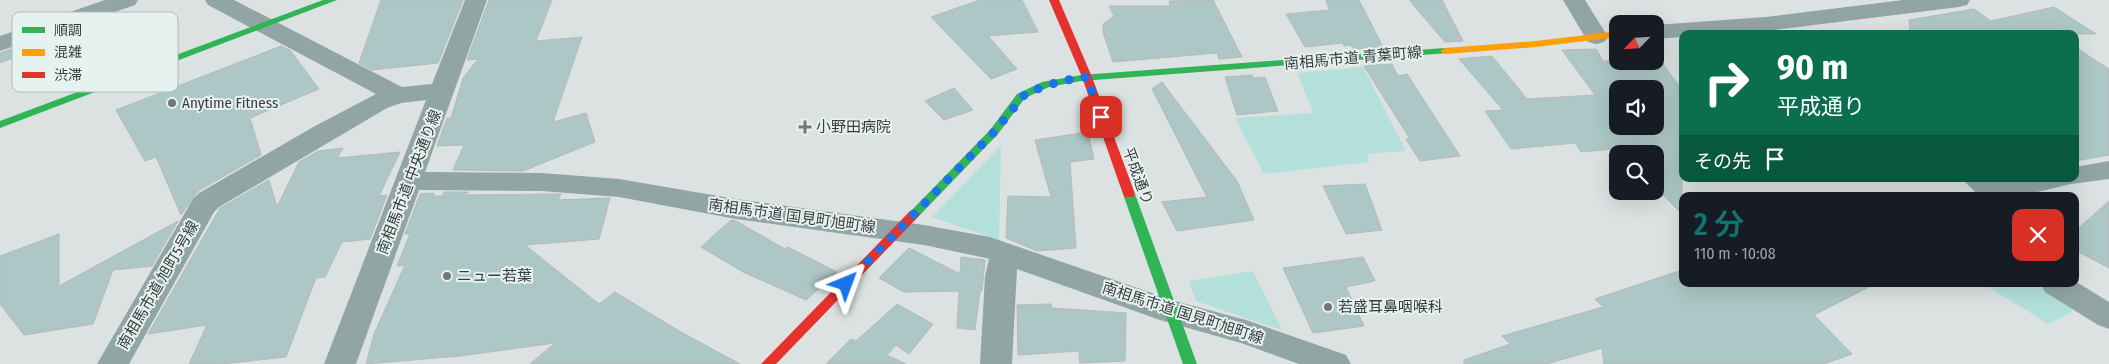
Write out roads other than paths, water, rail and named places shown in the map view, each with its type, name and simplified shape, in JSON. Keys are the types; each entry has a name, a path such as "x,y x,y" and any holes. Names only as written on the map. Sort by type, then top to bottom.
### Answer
{"street":[{"path":"92,12 127,0"},
{"path":"216,0 398,95 443,91"},
{"path":"178,58 332,0"},
{"name":"南相馬市道 中央通り線","path":"340,364 476,0"},
{"name":"平成通り","path":"1054,0 1087,77 1190,364"},
{"path":"1574,0 1607,36"},
{"path":"1722,30 1789,28 1959,0"},
{"path":"1664,32 1679,31"},
{"name":"南相馬市道 青葉町線","path":"768,364 994,132 1026,93 1061,81 1087,77 1114,77 1607,36"},
{"path":"0,44 12,40"},
{"path":"0,125 87,92"},
{"name":"南相馬市道 旭町5号線","path":"113,364 203,206 216,195 324,132 378,102 398,95"},
{"path":"2079,175 2109,170"},
{"name":"南相馬市道 国見町旭町線","path":"409,181 542,182 619,188 736,209 897,231 990,248 1171,312 1246,332 1335,364"},
{"path":"1978,189 2035,182"},
{"path":"996,364 1000,276 1005,254"},
{"path":"2061,287 2109,316"}],"place":[{"name":"Anytime Fitness","path":"172,103"},
{"name":"小野田病院","path":"805,127"},
{"name":"ニュー若葉","path":"447,276"},
{"name":"若盛耳鼻咽喉科","path":"1328,307"}]}
